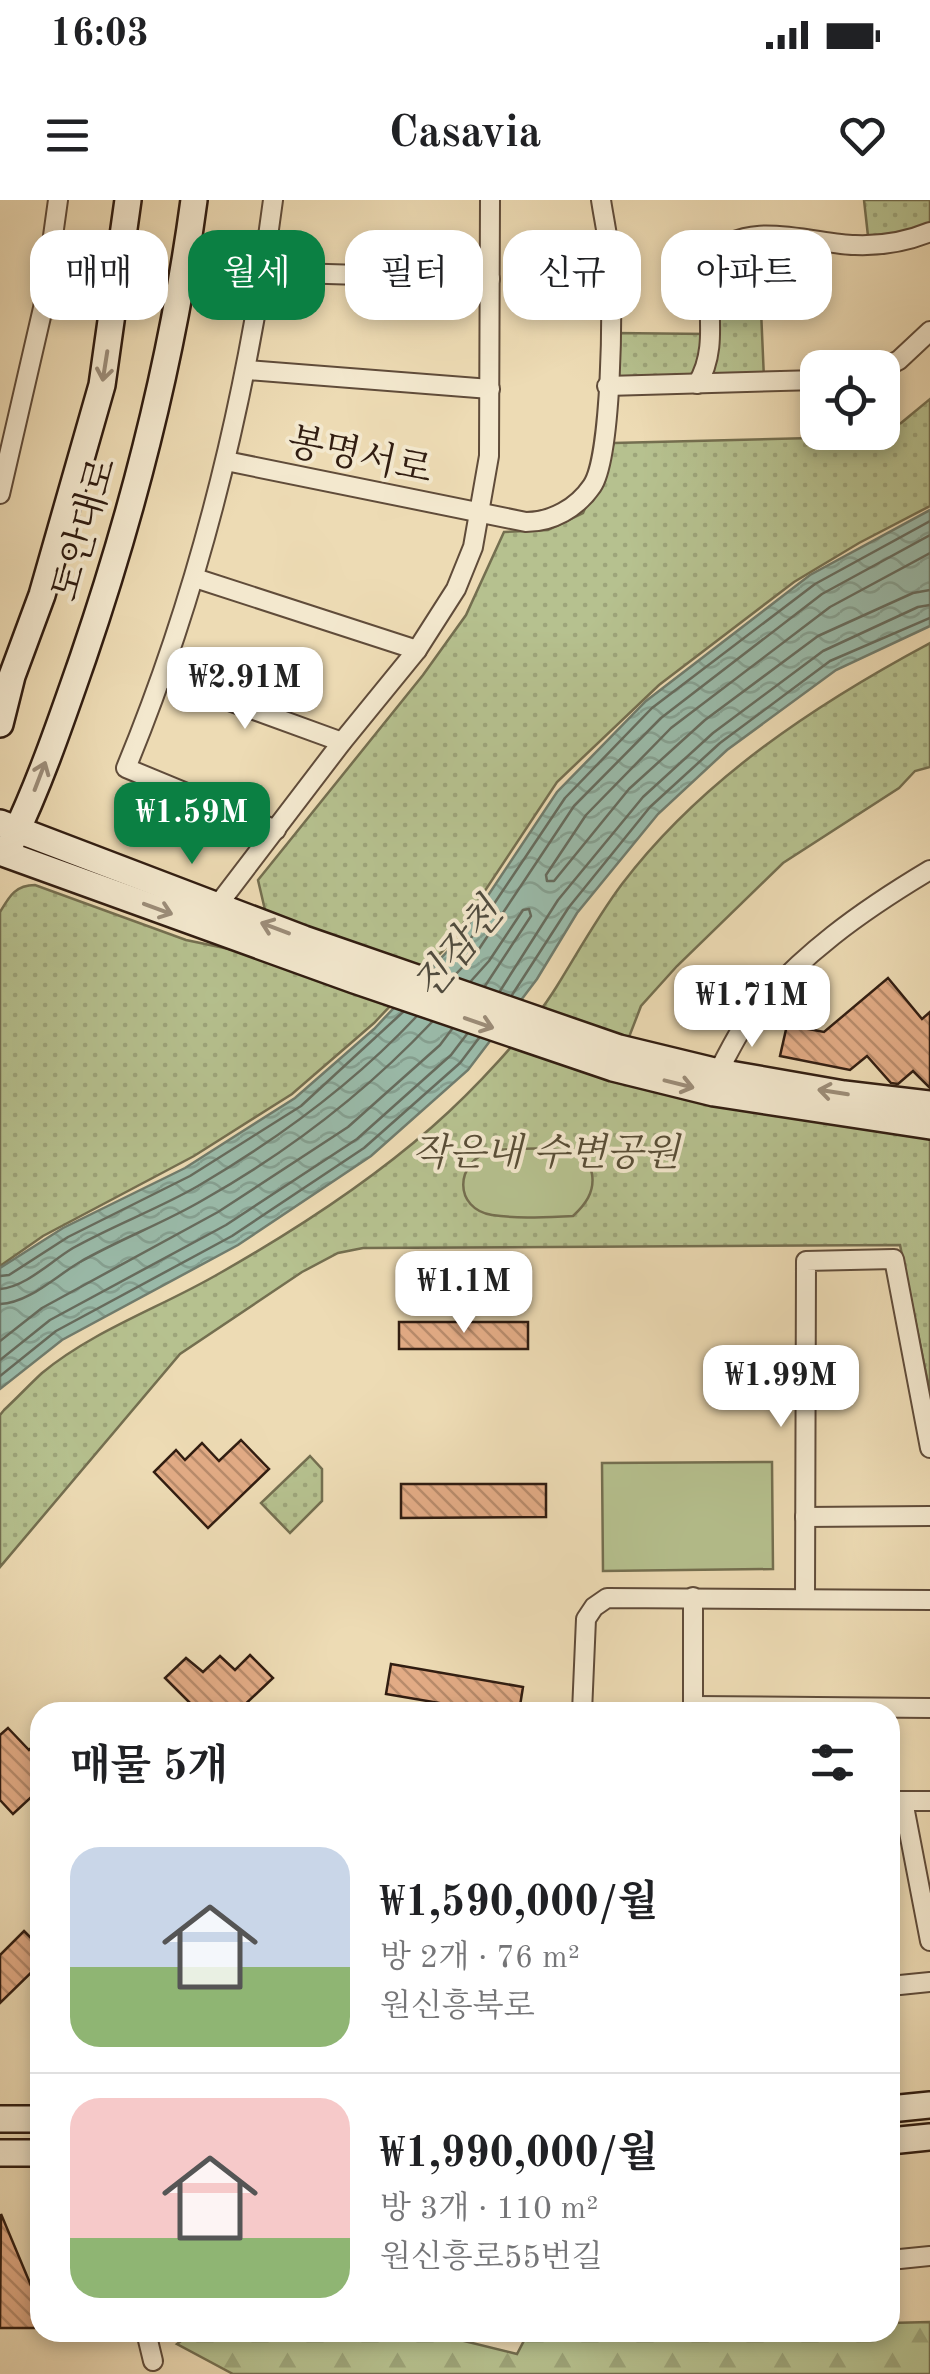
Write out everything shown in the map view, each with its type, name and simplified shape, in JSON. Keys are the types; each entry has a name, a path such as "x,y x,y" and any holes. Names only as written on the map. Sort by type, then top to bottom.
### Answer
{"street":[{"path":"0,494 6,444 43,308 58,200"},
{"name":"도안대로","path":"0,724 6,684 42,596 102,385 128,200"},
{"name":"도안대로","path":"2,857 9,826 60,724 104,596 171,344 194,200"},
{"path":"269,230 273,200"},
{"name":"봉명서로","path":"217,906 417,650 456,589 473,547 489,456 490,200"},
{"path":"481,513 542,522 580,499 592,486 603,455 608,386 610,263 601,200"},
{"path":"697,384 704,373 712,330 712,270 716,257 727,247 760,236 858,245 894,242 930,232"},
{"path":"325,274 490,279"},
{"path":"256,320 248,370 195,578 164,677 126,768 276,830"},
{"path":"900,359 930,331"},
{"name":"봉명서로","path":"248,370 490,390"},
{"path":"608,386 800,381"},
{"name":"봉명서로","path":"226,461 481,513"},
{"path":"195,578 417,650"},
{"path":"164,677 342,742"},
{"path":"9,826 217,906 360,970"},
{"path":"2,857 360,970 558,1039 613,1068 714,1093 930,1126"},
{"path":"718,1072 748,1019 810,954 864,910 930,870"},
{"path":"558,1039 620,1048 718,1072 930,1104"},
{"path":"805,1599 806,1261 894,1259 930,1448"},
{"path":"805,1517 930,1516"},
{"path":"694,1596 694,1702"},
{"path":"582,1702 586,1619 608,1598 930,1600"},
{"path":"900,1708 930,1708"},
{"path":"900,1801 930,1801"},
{"path":"900,1814 930,1941"},
{"path":"900,1985 930,1982"},
{"path":"900,2108 930,2105"},
{"path":"0,2120 30,2119"},
{"path":"900,2140 930,2138"},
{"path":"0,2153 30,2153"},
{"path":"900,2259 930,2256"},
{"path":"148,2342 153,2361"}],"green space":[{"path":"864,200 930,200 930,228 903,236 868,236"},
{"path":"712,320 761,320 764,379 708,374"},
{"path":"614,333 708,334 693,380 612,382"},
{"name":"작은내 수변공원","path":"930,399 930,506 794,582 659,685 557,782 451,942 374,1023 292,1094 194,1156 43,1236 0,1266 0,912 13,893 35,885 186,940 239,951 265,910 258,880 423,675 466,615 504,532 548,530 583,513 614,443 800,438 800,450 900,450 901,423"},
{"name":"작은내 수변공원","path":"930,643 930,767 915,771 899,788 783,863 677,966 641,1006 612,1081 930,1138 930,1393 900,1245 363,1248 338,1253 302,1272 180,1354 0,1567 0,1415 4,1410 62,1358 275,1240 407,1148 465,1096 516,1042 622,884 688,811 763,747 804,718"},
{"path":"535,1148 578,1155 592,1174 588,1198 573,1216 512,1217 479,1211 465,1195 465,1174 480,1156 493,1150"},
{"path":"310,1456 322,1469 322,1501 290,1533 261,1503"},
{"path":"772,1462 773,1569 603,1571 602,1463"},
{"path":"930,2322 930,2374 233,2374 177,2344 468,2342 517,2354 523,2342 900,2342 900,2323"}],"water":[{"name":"진잠천","path":"930,510 930,626 836,670 727,750 658,814 577,913 537,979 468,1070 371,1156 238,1245 62,1340 0,1389 0,1268 63,1228 185,1168 295,1098 374,1029 459,939 557,792 646,701 810,575"}],"building":[{"path":"888,978 922,1019 930,1012 930,1088 913,1071 898,1084 891,1083 867,1056 850,1070 780,1056 787,1025 824,1032"},
{"path":"399,1322 528,1322 528,1349 399,1349"},
{"path":"241,1440 269,1469 208,1528 154,1472 176,1450 185,1460 202,1443 219,1461"},
{"path":"401,1484 546,1484 546,1517 401,1518"},
{"path":"250,1655 273,1678 248,1702 189,1702 165,1678 186,1658 203,1672 220,1656 235,1670"},
{"path":"391,1664 523,1687 521,1702 433,1702 386,1694"},
{"path":"8,1728 30,1749 30,1798 13,1814 0,1800 0,1735"},
{"path":"24,1931 30,1937 30,1974 0,2003 0,1955"},
{"path":"1,2214 30,2283 30,2328 0,2328"}]}
